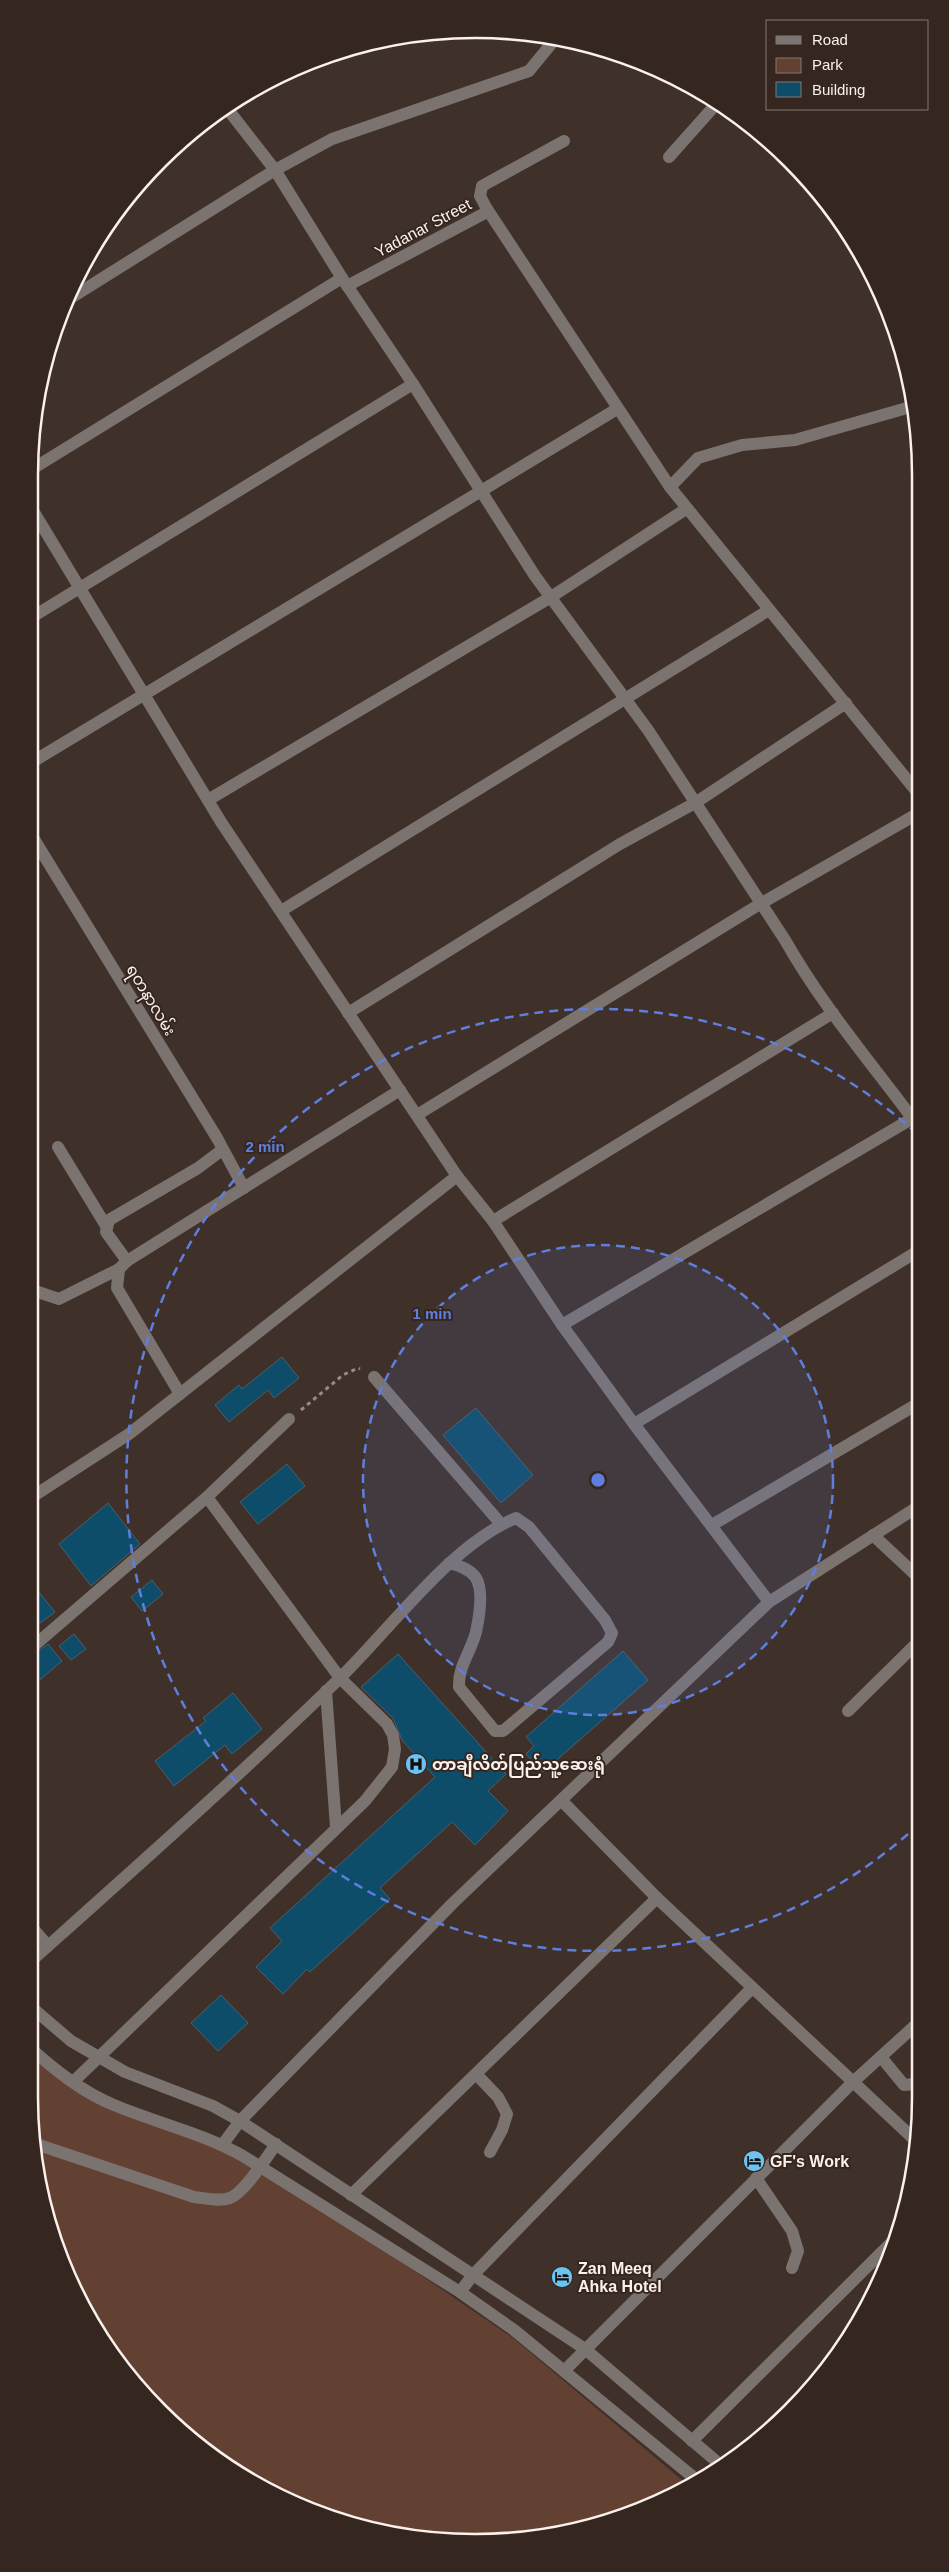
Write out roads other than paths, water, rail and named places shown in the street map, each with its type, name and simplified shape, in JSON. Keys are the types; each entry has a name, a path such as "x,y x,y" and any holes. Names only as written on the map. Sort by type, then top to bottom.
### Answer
{"street":[{"path":"77,294 275,170 332,139 529,71 551,44"},
{"path":"669,157 712,108"},
{"path":"230,112 275,170 345,282 481,490 551,596 625,698 785,940 804,974 874,1070 912,1115"},
{"name":"Yadanar Street","path":"38,466 345,282 485,213 487,209 480,196 482,186 564,141"},
{"path":"487,209 544,293 616,409 670,488 912,786"},
{"path":"38,613 413,384"},
{"path":"670,488 698,458 742,445 795,440 906,408"},
{"path":"38,759 616,409"},
{"path":"208,800 551,596 686,509"},
{"path":"38,519 146,694 208,800 458,1176 493,1221 562,1325 634,1424 769,1602"},
{"path":"281,911 770,610"},
{"path":"348,1013 620,844 695,803 846,704"},
{"path":"417,1115 760,904 912,817"},
{"name":"ရတနာလမ်း","path":"38,845 244,1188"},
{"path":"493,1221 833,1013"},
{"path":"38,1292 59,1300 123,1265 400,1090"},
{"path":"562,1325 912,1122"},
{"path":"58,1146 106,1226"},
{"path":"180,1394 117,1288 123,1265 106,1232 106,1226 109,1220 198,1168 222,1150"},
{"path":"38,1493 129,1434 458,1176"},
{"path":"634,1424 912,1255"},
{"path":"374,1377 501,1524"},
{"path":"712,1525 912,1407"},
{"path":"38,1642 207,1497 289,1419"},
{"path":"73,2082 365,1801 392,1767 396,1749 393,1735 387,1724 340,1678 207,1497"},
{"path":"222,2144 240,2121 453,1903 769,1602 912,1511"},
{"path":"38,1955 340,1678 450,1563 501,1524 516,1518 529,1527 605,1620 612,1633 608,1642 503,1731 495,1731 459,1687 460,1668 476,1633 480,1600 476,1579 465,1568 450,1563"},
{"path":"874,1535 912,1571"},
{"path":"848,1711 912,1648"},
{"path":"326,1691 336,1827"},
{"path":"562,1801 656,1898 910,2135"},
{"path":"351,2194 656,1898"},
{"path":"38,1934 48,1946"},
{"path":"460,2292 473,2275 752,1988"},
{"path":"38,2013 71,2041 125,2072 214,2106 240,2121 586,2349 716,2461"},
{"path":"564,2371 853,2082 912,2028"},
{"path":"38,2055 73,2082 113,2105 222,2144 460,2292 514,2330 692,2476"},
{"path":"881,2057 904,2085 912,2084"},
{"path":"476,2074 498,2098 507,2114 502,2130 490,2152"},
{"path":"40,2145 194,2197 215,2199 230,2198 260,2166 276,2144"},
{"path":"756,2178 792,2231 798,2251 792,2268"},
{"path":"692,2441 883,2251"}],"place":[{"name":"တာချီလိတ်ပြည်သူ့ဆေးရုံ","path":"416,1764"},
{"name":"GF's Work","path":"754,2161"},
{"name":"Zan Meeq Ahka Hotel","path":"562,2277"}]}
